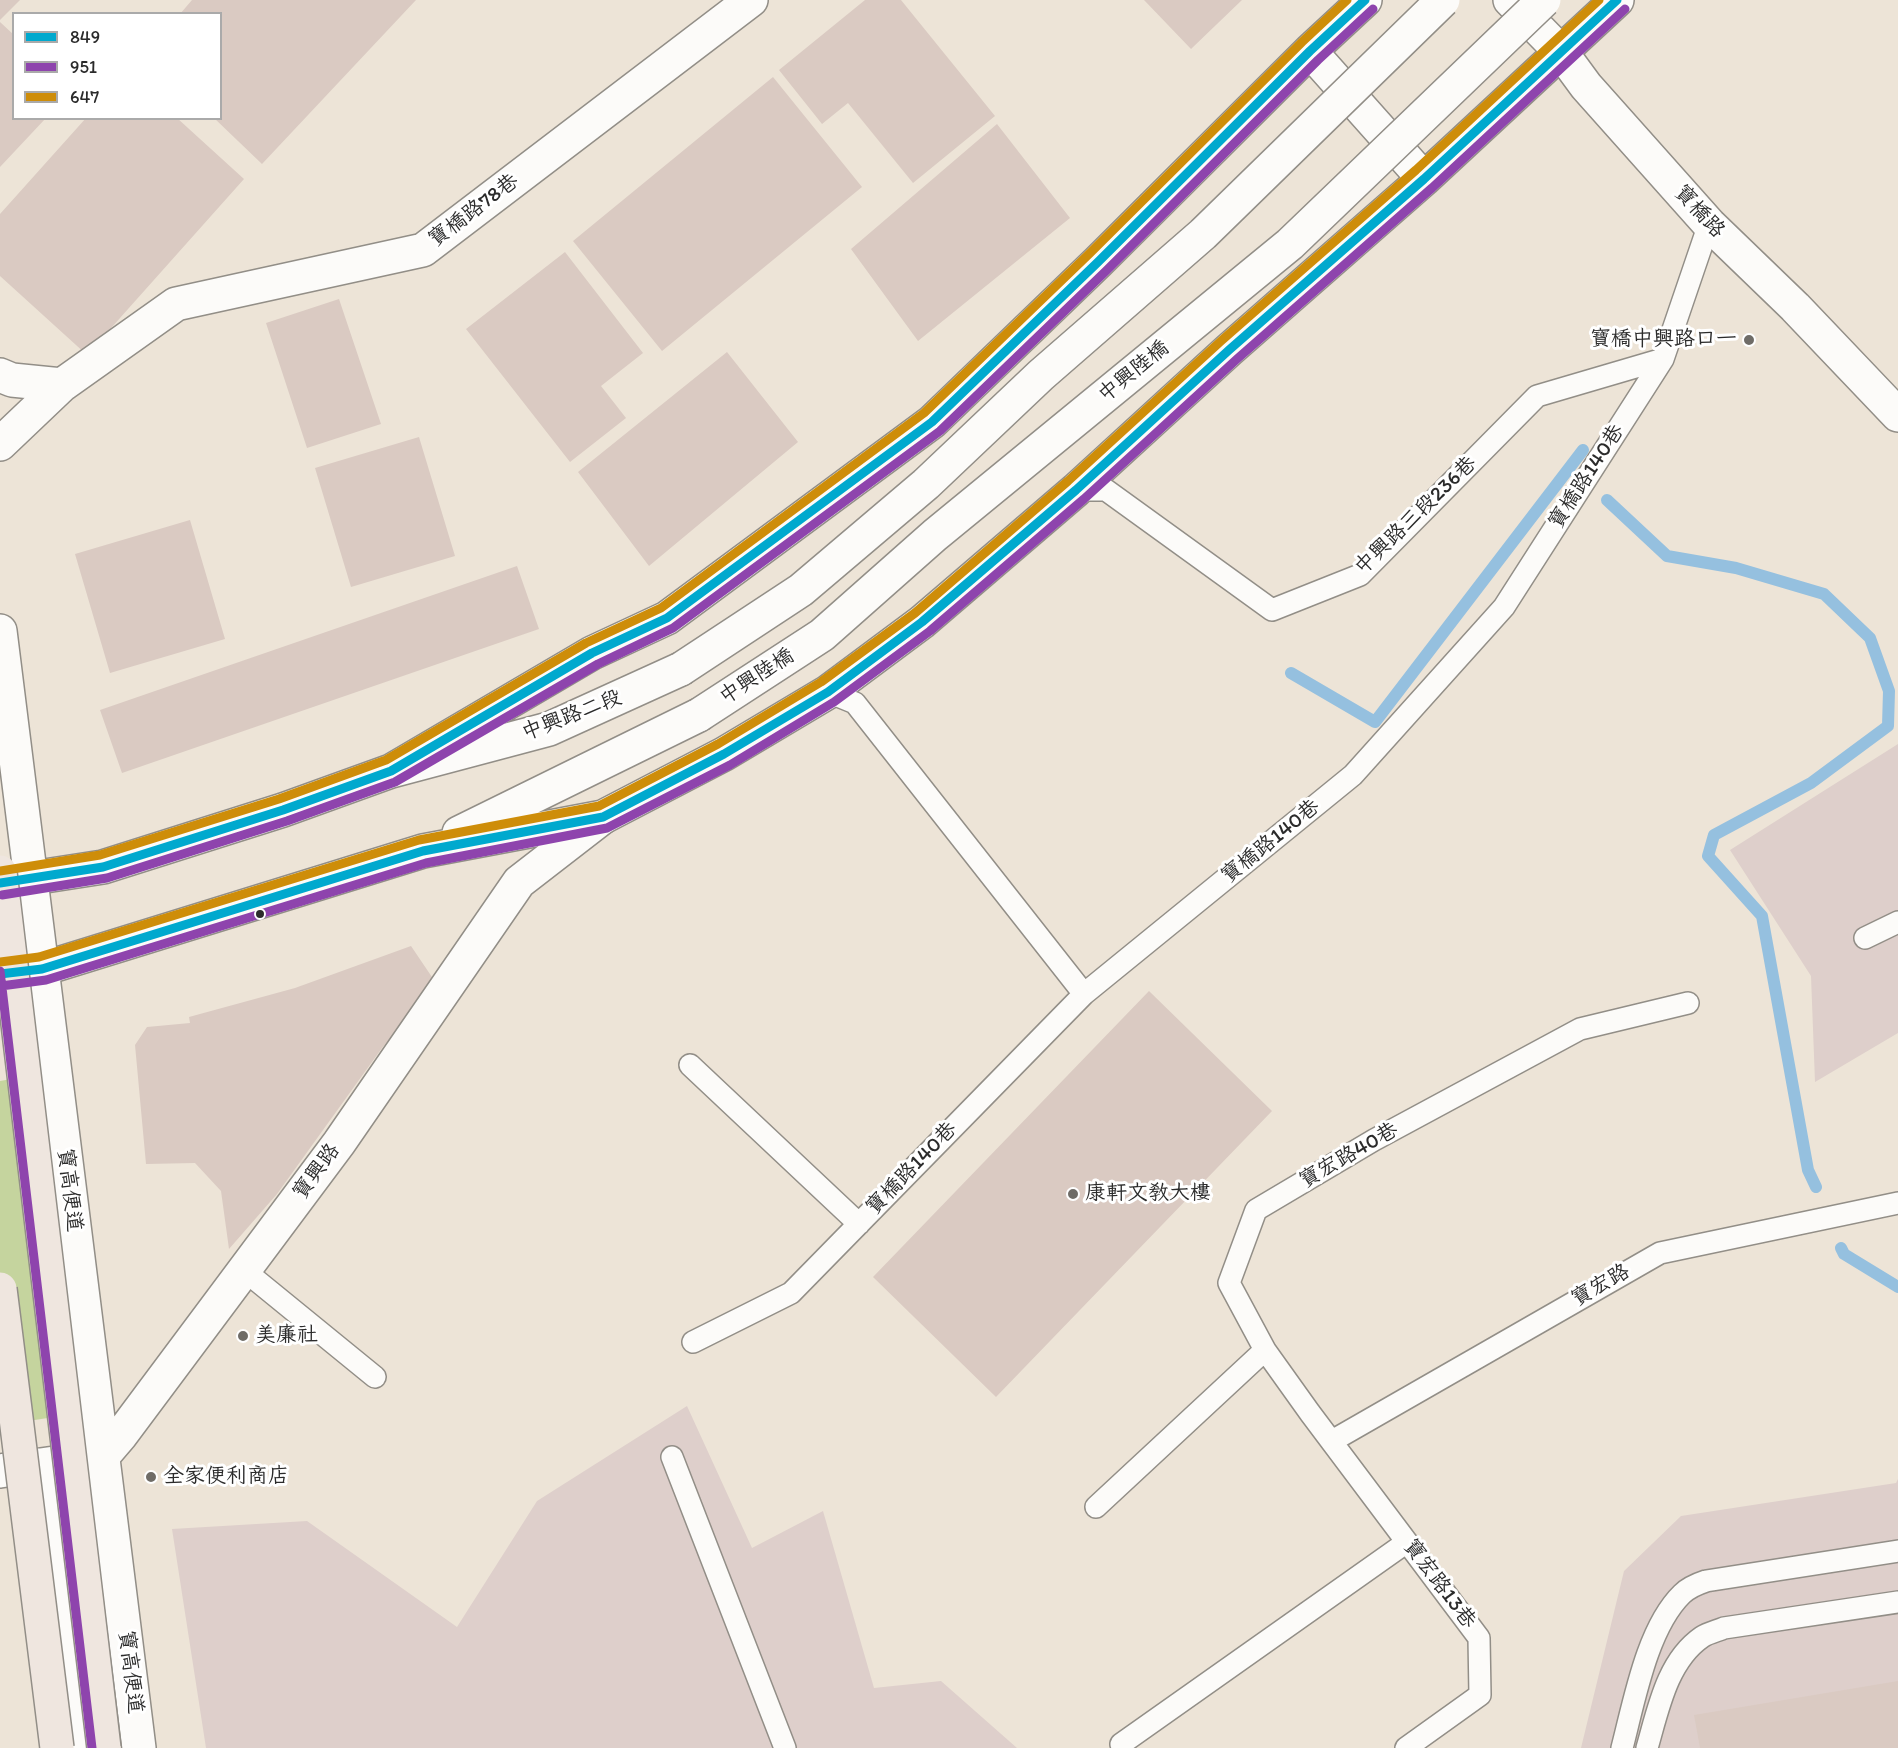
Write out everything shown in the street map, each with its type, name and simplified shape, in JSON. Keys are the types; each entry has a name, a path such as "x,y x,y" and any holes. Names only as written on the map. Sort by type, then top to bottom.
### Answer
{"highway":[{"path":"10,879 104,1748"},
{"path":"0,1289 57,1748"}],"street":[{"name":"寶橋路78巷","path":"0,444 62,385 176,304 423,250 751,0"},
{"name":"中興路二段","path":"391,771 592,653 667,618 932,422 1090,270 1310,51 1365,0"},
{"name":"中興路二段","path":"10,879 103,867 283,810 391,771 549,729 681,669 801,590 926,484 1041,375 1203,234 1443,0"},
{"name":"寶橋路","path":"1510,0 1561,52 1586,86 1709,224 1795,307 1898,415"},
{"name":"中興陸橋","path":"423,851 699,715 822,635 935,535 1290,244 1544,0"},
{"path":"0,974 42,969 423,851 603,817 724,754 828,692 922,622 1076,490 1229,350 1425,179 1617,0"},
{"path":"1310,51 1425,179"},
{"path":"0,375 12,380 62,385"},
{"name":"寶高便道","path":"0,631 10,879 42,969 139,1748"},
{"name":"寶興路","path":"103,1456 339,1143 519,882 603,817"},
{"path":"0,1471 103,1456"},
{"path":"40,1465 75,1748"}],"lane":[{"name":"寶橋路140巷","path":"693,1342 791,1293 1084,994 1353,775 1504,607 1663,359 1709,224"},
{"name":"中興路三段236巷","path":"1076,490 1106,490 1272,610 1360,575 1537,396 1663,359"},
{"path":"828,692 855,703 1084,994"},
{"path":"1865,938 1898,922"},
{"name":"寶宏路40巷","path":"1332,1441 1265,1350 1229,1283 1256,1210 1374,1140 1580,1029 1688,1003"},
{"path":"690,1065 859,1224"},
{"name":"寶宏路","path":"1332,1441 1660,1253 1898,1203"},
{"path":"245,1270 375,1377"},
{"path":"1096,1507 1265,1350"},
{"name":"寶宏路13巷","path":"1332,1441 1479,1638 1480,1695 1406,1748"},
{"path":"672,1457 785,1748"},
{"path":"1121,1744 1407,1542"},
{"path":"1622,1748 1643,1671 1658,1629 1664,1617 1682,1594 1693,1585 1706,1581 1898,1551"},
{"path":"1647,1748 1662,1696 1670,1678 1677,1664 1702,1637 1724,1628 1898,1602"}],"shaded area":[{"path":"1898,744 1898,1033 1815,1082 1811,976 1730,850"},
{"path":"687,1406 752,1548 823,1511 874,1688 941,1681 1017,1748 206,1748 172,1529 307,1521 457,1627 537,1501"},
{"path":"1898,1479 1898,1748 1581,1748 1624,1571 1681,1516 1896,1483"}],"green space":[{"path":"40,1074 81,1413 8,1424 0,1372 0,1081"}],"building":[{"path":"0,0 20,0 0,20"},
{"path":"192,0 416,0 262,164 216,120 222,120 222,12 182,12"},
{"path":"865,0 901,0 995,116 913,183 848,103 822,124 779,70"},
{"path":"1144,0 1242,0 1191,49"},
{"path":"0,22 12,33 12,120 44,120 0,167"},
{"path":"773,77 862,187 662,351 573,241"},
{"path":"84,120 179,120 244,179 87,355 0,276 0,214"},
{"path":"997,124 1070,218 918,341 851,249"},
{"path":"565,252 643,353 601,386 626,418 570,462 466,329"},
{"path":"339,299 381,424 307,448 266,323"},
{"path":"727,352 798,442 649,566 578,472"},
{"path":"419,437 455,556 351,587 315,468"},
{"path":"190,520 225,639 110,673 75,554"},
{"path":"517,566 539,629 122,773 100,710"},
{"path":"411,946 436,983 382,1048 277,1194 229,1249 221,1191 195,1163 146,1164 135,1045 147,1027 190,1023 189,1017 295,988"},
{"name":"康軒文教大樓","path":"1149,991 1272,1111 996,1397 873,1277"},
{"path":"1898,1681 1898,1748 1700,1748 1694,1715"}],"waterway":[{"path":"1291,673 1375,722 1583,450"},
{"path":"1607,500 1667,556 1736,568 1824,594 1870,638 1889,691 1888,726 1811,783 1714,835 1708,856 1762,916 1808,1170 1816,1187"},
{"path":"1841,1248 1844,1254 1898,1287"}],"transit line":[{"name":"647","path":"0,871 100,855 279,799 386,760 586,643 661,608 924,413 1347,0"},
{"name":"849","path":"0,883 103,867 283,810 391,771 592,653 667,618 932,422 1098,262 1310,51 1365,0"},
{"name":"647","path":"0,962 39,957 419,840 599,806 718,744 821,682 915,613 1068,481 1221,341 1416,170 1599,0"},
{"name":"849","path":"0,974 42,969 423,851 603,817 724,754 828,692 922,622 1076,490 1229,350 1424,179 1617,0"},
{"name":"951","path":"2,895 107,878 287,821 395,782 598,664 673,628 940,431 1106,271 1318,60 1373,9"},
{"name":"951","path":"1,986 46,980 426,863 607,828 730,765 834,702 930,631 1084,499 1237,359 1432,188 1625,9"},
{"name":"951","path":"0,971 92,1748"}],"place":[{"name":"寶橋中興路口一","path":"1749,340"},
{"name":"康軒文教大樓","path":"1073,1194"},
{"name":"美廉社","path":"243,1336"},
{"name":"全家便利商店","path":"151,1477"}]}
